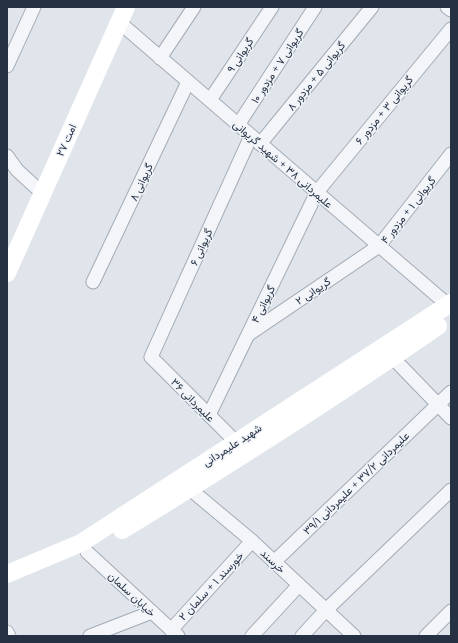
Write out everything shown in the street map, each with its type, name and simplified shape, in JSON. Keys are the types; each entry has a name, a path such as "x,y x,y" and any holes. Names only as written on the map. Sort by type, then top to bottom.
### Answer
{"street":[{"path":"7,66 34,7"},
{"path":"160,58 194,7"},
{"name":"گریوانی ۷ + مزدور ۱۰","path":"238,125 316,7"},
{"name":"گریوانی ۵ + مزدور ۸","path":"256,140 372,7"},
{"path":"447,7 451,10"},
{"name":"گریوانی ۹","path":"210,100 271,8"},
{"name":"علیمردانی ۳۸ + شهید گریوانی","path":"122,14 160,58 450,308"},
{"name":"امت ۲۷","path":"7,273 122,14"},
{"name":"گریوانی ۳ + مزدور ۶","path":"317,192 451,29"},
{"name":"گریوانی ۸","path":"93,282 188,82"},
{"name":"گریوانی ۶","path":"151,357 256,140"},
{"name":"گریوانی ۱ + مزدور ۴","path":"379,246 451,154"},
{"path":"7,156 17,170 42,193"},
{"name":"گریوانی ۴","path":"209,415 317,192"},
{"name":"گریوانی ۲","path":"248,335 379,246"},
{"name":"شهید علیمردانی","path":"7,587 84,548 185,484 388,351 450,308"},
{"path":"388,351 451,418"},
{"name":"علیمردانی ۳۶","path":"151,357 240,448"},
{"name":"علیمردانی ۳۷/۲ + علیمردانی ۳۹/۱","path":"274,562 451,392"},
{"name":"خرسند","path":"185,484 252,541 354,636"},
{"path":"302,636 326,610 451,490"},
{"name":"خورسند ۱ + سلمان ۲","path":"174,633 252,541"},
{"name":"شهید علیمردانی","path":"7,574 84,548"},
{"name":"خیابان سلمان","path":"84,548 174,633"},
{"path":"252,636 299,584"},
{"path":"426,636 451,611"},
{"path":"90,636 152,612"},
{"path":"7,632 9,636"}]}
